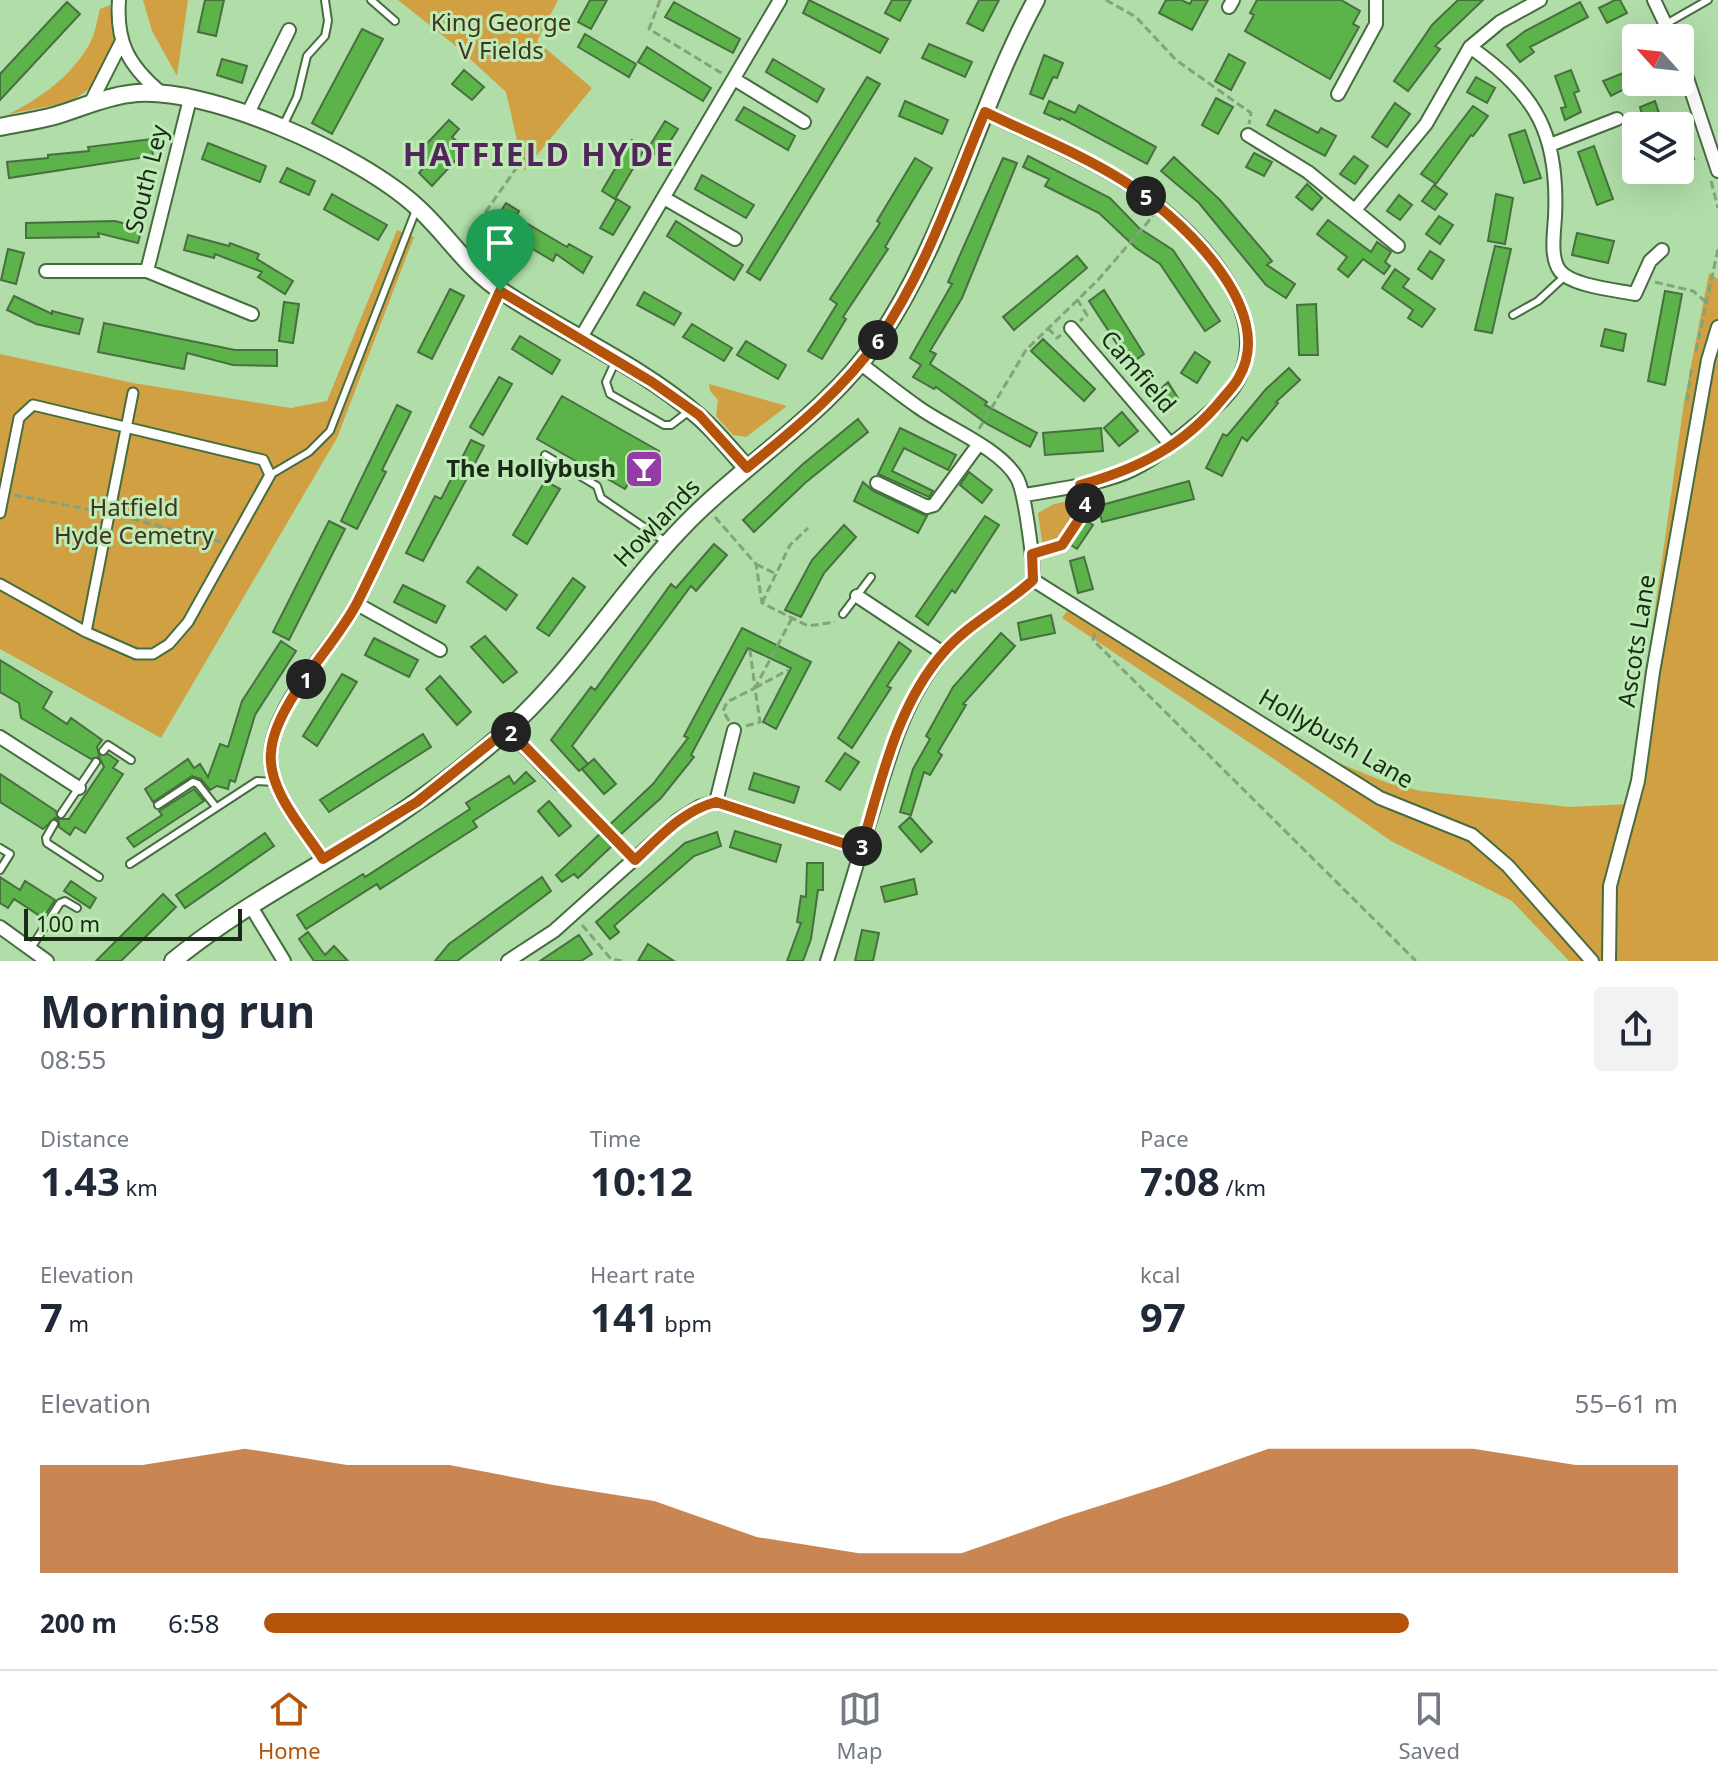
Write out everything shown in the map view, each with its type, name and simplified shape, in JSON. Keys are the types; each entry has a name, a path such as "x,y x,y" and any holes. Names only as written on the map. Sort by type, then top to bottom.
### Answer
{"street":[{"path":"119,0 118,20 122,41 140,72 160,92"},
{"path":"580,339 780,0"},
{"name":"Howlands","path":"173,961 250,905 417,802 508,729 554,682 666,542 704,505 795,428 860,363 913,282 1036,0"},
{"path":"1338,94 1376,24 1376,0"},
{"path":"1355,210 1426,124 1470,47 1500,22 1540,0"},
{"path":"1654,0 1666,24"},
{"path":"247,115 289,30"},
{"path":"90,104 122,41"},
{"path":"1470,47 1518,86 1540,117 1554,157 1556,198 1553,248 1558,270 1570,280 1635,294 1650,261 1662,250"},
{"path":"734,79 804,122"},
{"path":"0,127 129,94 160,92 247,115 311,141 371,173 417,206 474,269 500,291 616,360 690,410 747,468"},
{"path":"1693,96 1718,171"},
{"name":"South Ley","path":"147,271 190,99"},
{"path":"985,112 1090,162 1141,193 1186,230 1222,274 1242,309 1247,348 1239,377 1213,410 1158,456 1125,473 1025,495"},
{"path":"1550,145 1617,119"},
{"path":"1248,135 1308,172 1398,246"},
{"path":"664,198 735,239"},
{"name":"South Ley","path":"46,271 147,271 252,314"},
{"path":"323,859 274,782 270,754 274,733 285,711 357,604 500,291"},
{"name":"Ascots Lane","path":"1609,961 1610,886 1638,781 1670,569 1708,360 1718,327"},
{"name":"Camfield","path":"1071,328 1171,445"},
{"path":"827,961 896,735 913,697 943,653 980,618 1016,596 1033,580 1025,495 1016,476 1004,461 917,407 860,363"},
{"path":"86,632 133,393"},
{"path":"0,513 19,418 33,405 263,460 270,475 188,622 169,644 153,654 136,654 86,632 0,584"},
{"path":"877,483 927,507 934,505 978,445"},
{"name":"Hollybush Lane","path":"1033,580 1380,798 1472,835 1508,866 1592,961"},
{"path":"857,596 943,653"},
{"path":"357,604 440,650"},
{"path":"508,729 560,784"},
{"path":"716,802 734,730"},
{"path":"0,737 79,788"},
{"path":"508,961 554,931 678,820 699,807 716,802 861,849"},
{"path":"250,905 284,961"},
{"path":"0,927 47,961"}],"lane":[{"path":"282,129 297,97 307,56 325,36 328,21 325,0"},
{"path":"371,0 395,21"},
{"path":"1666,24 1708,0"},
{"path":"270,475 309,452 330,431 417,206"},
{"path":"1513,315 1538,301 1565,276"},
{"path":"616,360 606,382 610,394 664,425 680,420 690,410"},
{"path":"545,455 597,486 601,498 666,542"},
{"path":"843,614 871,577"},
{"path":"103,751 108,745 131,760"},
{"path":"61,814 96,762"},
{"path":"130,864 257,781 274,782"},
{"path":"158,805 193,782 216,807"},
{"path":"54,824 47,843 99,877"},
{"path":"0,848 10,854 0,870"},
{"path":"31,948 60,903 65,901 77,908"}],"path":[{"path":"660,0 649,29 734,79"},
{"path":"1106,0 1136,17 1176,60 1251,113 1248,135"},
{"path":"474,269 475,227 534,143"},
{"path":"1643,279 1693,291 1706,302 1718,249"},
{"path":"1032,554 1062,545 1086,509 1080,485"},
{"path":"704,505 756,564 775,574"},
{"path":"762,603 790,545 808,528"},
{"path":"756,564 762,603"},
{"path":"762,603 808,626 836,621 843,614"},
{"path":"755,688 792,618"},
{"path":"1097,622 1093,640 1416,961"},
{"path":"750,650 755,688 760,722 734,730 723,711 727,702 755,688 788,670"},
{"path":"560,784 635,860"},
{"path":"572,913 610,960 622,961"}],"green space":[{"path":"143,0 188,0 177,76 152,31"},
{"name":"King George V Fields","path":"398,0 558,0 537,41 592,88 524,171 506,92 457,47"},
{"path":"110,5 117,48 100,82 70,102 9,114 64,77 91,41 100,9"},
{"name":"Hatfield Hyde Cemetry","path":"397,230 414,237 337,438 161,738 0,649 0,354 133,383 291,408 327,401"},
{"path":"1709,273 1718,279 1718,961 1569,961 1512,901 1391,841 1062,618 1075,600 1341,764 1388,783 1421,791 1570,807 1628,804 1684,402"},
{"path":"709,384 787,406 746,437 733,435 716,416 718,400 710,391"},
{"path":"1079,499 1083,509 1060,544 1043,549 1038,513 1054,504"}],"building":[{"path":"205,0 224,0 216,36 198,32"},
{"path":"590,0 607,0 591,29 578,22"},
{"path":"809,0 888,39 880,53 803,13"},
{"path":"892,0 911,0 900,21 885,13"},
{"path":"979,0 999,0 983,31 967,23"},
{"path":"1166,0 1181,0 1190,4 1192,0 1208,0 1192,30 1159,13"},
{"path":"1257,0 1341,0 1360,11 1353,24 1359,27 1330,79 1245,31 1254,15 1250,13"},
{"path":"1458,0 1483,0 1435,46 1440,49 1408,91 1394,81 1432,25"},
{"path":"1620,0 1627,13 1607,23 1599,8"},
{"path":"67,2 80,14 0,100 0,74"},
{"path":"674,2 740,39 733,53 665,17"},
{"path":"1580,2 1588,17 1530,47 1534,52 1520,62 1507,45 1525,31"},
{"path":"362,29 383,39 332,134 312,123"},
{"path":"585,34 636,64 629,77 578,47"},
{"path":"929,44 972,62 965,77 922,58"},
{"path":"647,47 711,88 703,101 638,62"},
{"path":"1229,54 1245,63 1231,90 1215,81"},
{"path":"1044,55 1063,63 1043,99 1030,94"},
{"path":"222,59 247,66 242,83 217,75"},
{"path":"773,59 824,89 817,102 766,72"},
{"path":"464,70 484,87 472,100 452,84"},
{"path":"1571,70 1579,91 1574,93 1581,112 1565,120 1561,108 1566,107 1555,76"},
{"path":"1622,74 1622,90 1611,96 1603,81"},
{"path":"867,77 880,84 760,280 747,272"},
{"path":"1476,77 1495,88 1487,103 1467,92"},
{"path":"1216,98 1233,107 1218,134 1202,125"},
{"path":"905,101 948,120 942,134 899,116"},
{"path":"1049,101 1075,113 1079,105 1156,147 1147,164 1061,118 1044,113"},
{"path":"1655,101 1659,112 1641,112 1640,107"},
{"path":"1395,103 1410,114 1387,147 1372,137"},
{"path":"1473,106 1488,116 1436,184 1421,174"},
{"path":"744,107 795,136 788,150 736,120"},
{"path":"1275,110 1318,133 1321,128 1336,136 1325,156 1267,125"},
{"path":"449,120 459,129 452,137 466,149 432,186 419,173 428,162 418,153"},
{"path":"665,121 678,129 660,157 647,150"},
{"path":"1525,130 1541,178 1524,183 1509,135"},
{"path":"151,139 153,156 9,178 7,162 48,158 48,155 89,151 88,147"},
{"path":"632,140 645,148 615,199 602,191"},
{"path":"208,143 266,166 260,182 202,159"},
{"path":"1594,146 1613,199 1597,205 1578,152"},
{"path":"1254,153 1272,162 1264,176 1246,167"},
{"path":"1028,156 1110,198 1139,228 1173,250 1220,321 1205,331 1160,264 1136,248 1099,213 1045,186 1049,179 1023,167"},
{"path":"1354,156 1368,166 1355,184 1340,174"},
{"path":"1174,157 1220,200 1272,261 1267,265 1295,284 1286,298 1266,285 1199,203 1161,171"},
{"path":"915,158 932,168 885,247 888,249 843,317 846,319 822,359 808,351 837,304 830,299 880,223 877,221"},
{"path":"1003,158 1017,163 962,298 930,351 936,354 930,364 987,402 985,405 1037,433 1030,447 987,424 936,387 934,389 913,377 921,365 910,358 952,284 948,282"},
{"path":"287,168 315,181 309,195 280,182"},
{"path":"702,175 754,205 746,218 695,189"},
{"path":"1307,184 1322,198 1312,210 1296,197"},
{"path":"1434,185 1447,194 1435,210 1422,201"},
{"path":"332,194 387,225 378,240 324,209"},
{"path":"1496,194 1513,198 1505,244 1488,241"},
{"path":"1399,195 1412,205 1400,220 1387,211"},
{"path":"617,199 630,207 613,235 600,228"},
{"path":"506,203 519,211 516,217 567,247 569,244 592,257 583,273 556,254 553,261 492,225"},
{"path":"1439,216 1453,225 1440,244 1426,234"},
{"path":"1328,220 1371,252 1377,242 1391,252 1385,262 1390,266 1384,274 1363,259 1348,277 1338,269 1347,257 1317,234"},
{"path":"115,221 142,228 138,243 98,233 99,237 26,238 26,223"},
{"path":"676,221 743,265 734,280 667,236"},
{"path":"1577,233 1614,241 1608,263 1572,255"},
{"path":"188,235 229,246 230,243 259,254 257,259 293,281 285,294 258,277 262,272 215,254 214,258 184,250"},
{"path":"1495,246 1511,249 1492,333 1475,330"},
{"path":"8,249 24,253 16,284 1,280"},
{"path":"1430,251 1444,260 1432,279 1418,269"},
{"path":"1077,256 1087,268 1014,330 1003,317"},
{"path":"1395,269 1409,279 1403,287 1435,309 1422,327 1408,318 1413,310 1382,288"},
{"path":"450,289 464,296 432,359 418,352"},
{"path":"1104,290 1144,354 1130,364 1089,301"},
{"path":"1665,291 1682,294 1665,385 1648,381"},
{"path":"644,292 681,313 674,325 637,305"},
{"path":"14,296 52,314 52,311 83,319 79,334 36,324 7,310"},
{"path":"284,302 299,304 293,343 279,341"},
{"path":"1316,304 1318,355 1299,355 1297,305"},
{"path":"104,323 235,350 277,350 277,366 233,365 187,353 184,369 98,352"},
{"path":"692,324 732,348 724,361 683,337"},
{"path":"1605,329 1626,334 1623,351 1601,346"},
{"path":"520,336 560,360 552,374 512,349"},
{"path":"1043,339 1095,389 1084,401 1031,351"},
{"path":"746,341 786,365 778,379 737,355"},
{"path":"1195,352 1210,362 1197,383 1181,373"},
{"path":"1289,368 1300,380 1276,402 1247,441 1242,437 1222,476 1206,468 1223,434 1227,436 1266,389"},
{"path":"499,377 512,384 483,435 470,427"},
{"path":"1168,382 1178,398 1162,412 1150,399"},
{"path":"562,396 659,451 640,484 631,479 625,489 537,439"},
{"path":"397,405 411,412 382,470 386,472 357,529 341,521"},
{"path":"1122,412 1138,431 1119,446 1104,428"},
{"path":"858,419 868,432 805,483 754,532 743,520 803,464"},
{"path":"900,428 956,455 948,470 904,448 892,471 933,491 929,497 878,474"},
{"path":"1101,428 1103,451 1045,455 1043,433"},
{"path":"471,440 484,446 423,561 406,553 435,496 441,499"},
{"path":"969,472 992,490 982,503 960,485"},
{"path":"545,481 560,489 527,544 513,535"},
{"path":"1189,481 1194,499 1102,522 1098,506"},
{"path":"863,482 873,491 927,516 918,533 854,501"},
{"path":"985,516 999,525 955,593 952,590 928,625 916,616"},
{"path":"1082,518 1093,525 1077,549 1066,542"},
{"path":"329,521 345,529 289,640 273,632"},
{"path":"844,525 856,537 824,573 801,617 785,610 812,560"},
{"path":"714,544 727,555 696,591 691,586 572,746 588,764 579,771 551,740 591,687 595,690 671,584 676,588"},
{"path":"1084,557 1093,589 1078,593 1070,561"},
{"path":"478,567 517,595 506,610 467,582"},
{"path":"573,578 585,587 549,636 537,628"},
{"path":"403,585 445,606 436,623 394,602"},
{"path":"1051,615 1055,633 1021,640 1018,623"},
{"path":"742,628 811,662 776,729 763,722 791,668 748,648 691,755 694,757 661,798 610,844 612,846 578,878 574,874 562,882 556,875 653,784 688,738 684,736"},
{"path":"1001,633 1015,646 963,704 966,705 938,752 942,755 930,775 924,772 911,815 900,812 913,769 930,739 926,736 953,687"},
{"path":"485,636 517,672 503,683 471,647"},
{"path":"374,638 418,660 409,677 365,655"},
{"path":"281,641 296,651 255,715 235,782 230,780 228,789 217,786 210,790 201,779 192,776 153,802 145,789 188,759 194,768 200,764 208,777 220,744 228,747 242,701"},
{"path":"899,642 911,651 852,748 838,738"},
{"path":"0,660 52,692 43,708 67,724 71,718 102,740 97,747 99,755 108,754 118,761 113,768 123,774 85,833 75,827 70,835 59,827 55,818 43,829 0,802 0,774 56,811 58,819 69,819 104,767 99,757 91,759 21,718 19,703 0,692"},
{"path":"342,674 357,682 317,746 303,736"},
{"path":"440,676 471,712 457,725 426,689"},
{"path":"423,734 431,747 329,812 320,800"},
{"path":"845,753 859,762 840,790 826,781"},
{"path":"594,759 616,784 604,794 582,769"},
{"path":"526,772 535,781 473,821 477,827 380,889 377,884 306,929 297,915 363,874 365,877 470,809 466,803 509,776 514,784"},
{"path":"754,773 799,787 794,803 749,789"},
{"path":"194,789 204,801 134,847 127,838 162,815 159,811"},
{"path":"549,801 571,826 559,836 538,811"},
{"path":"910,817 932,842 921,852 899,827"},
{"path":"735,831 781,845 776,862 730,847"},
{"path":"717,832 721,846 694,856 614,926 619,932 610,939 596,922 685,843"},
{"path":"265,833 274,846 185,908 176,895"},
{"path":"807,863 823,863 823,890 818,890 811,939 803,961 787,961 801,923 797,922 801,896 806,897"},
{"path":"0,877 20,890 25,881 55,900 43,918 14,899 8,908 0,903"},
{"path":"542,877 551,891 457,961 435,961 449,944"},
{"path":"914,879 917,894 885,902 881,887"},
{"path":"71,881 96,898 90,908 64,891"},
{"path":"163,894 176,907 121,961 96,961"},
{"path":"862,930 879,933 873,961 855,961"},
{"path":"308,932 325,955 334,946 348,961 314,961 299,939"},
{"path":"579,935 592,954 581,961 540,961"},
{"path":"648,944 674,961 638,961"}],"place":[{"name":"The Hollybush","path":"644,469"}],"district":[{"name":"HATFIELD HYDE","path":"539,155"}],"route":[{"path":"985,112 1100,167 1141,193 1186,230 1222,274 1242,309 1247,348 1239,377 1213,410 1158,456 1125,473 1080,485 1086,509 1062,545 1032,554 1033,580 1016,596 980,618 943,653 913,697 896,735 861,849 716,802 699,807 678,820 635,860 508,729 417,802 323,859 274,782 270,754 274,733 285,711 357,604 500,291 652,382 699,415 747,468 822,403 877,341 913,282 985,112"}]}
